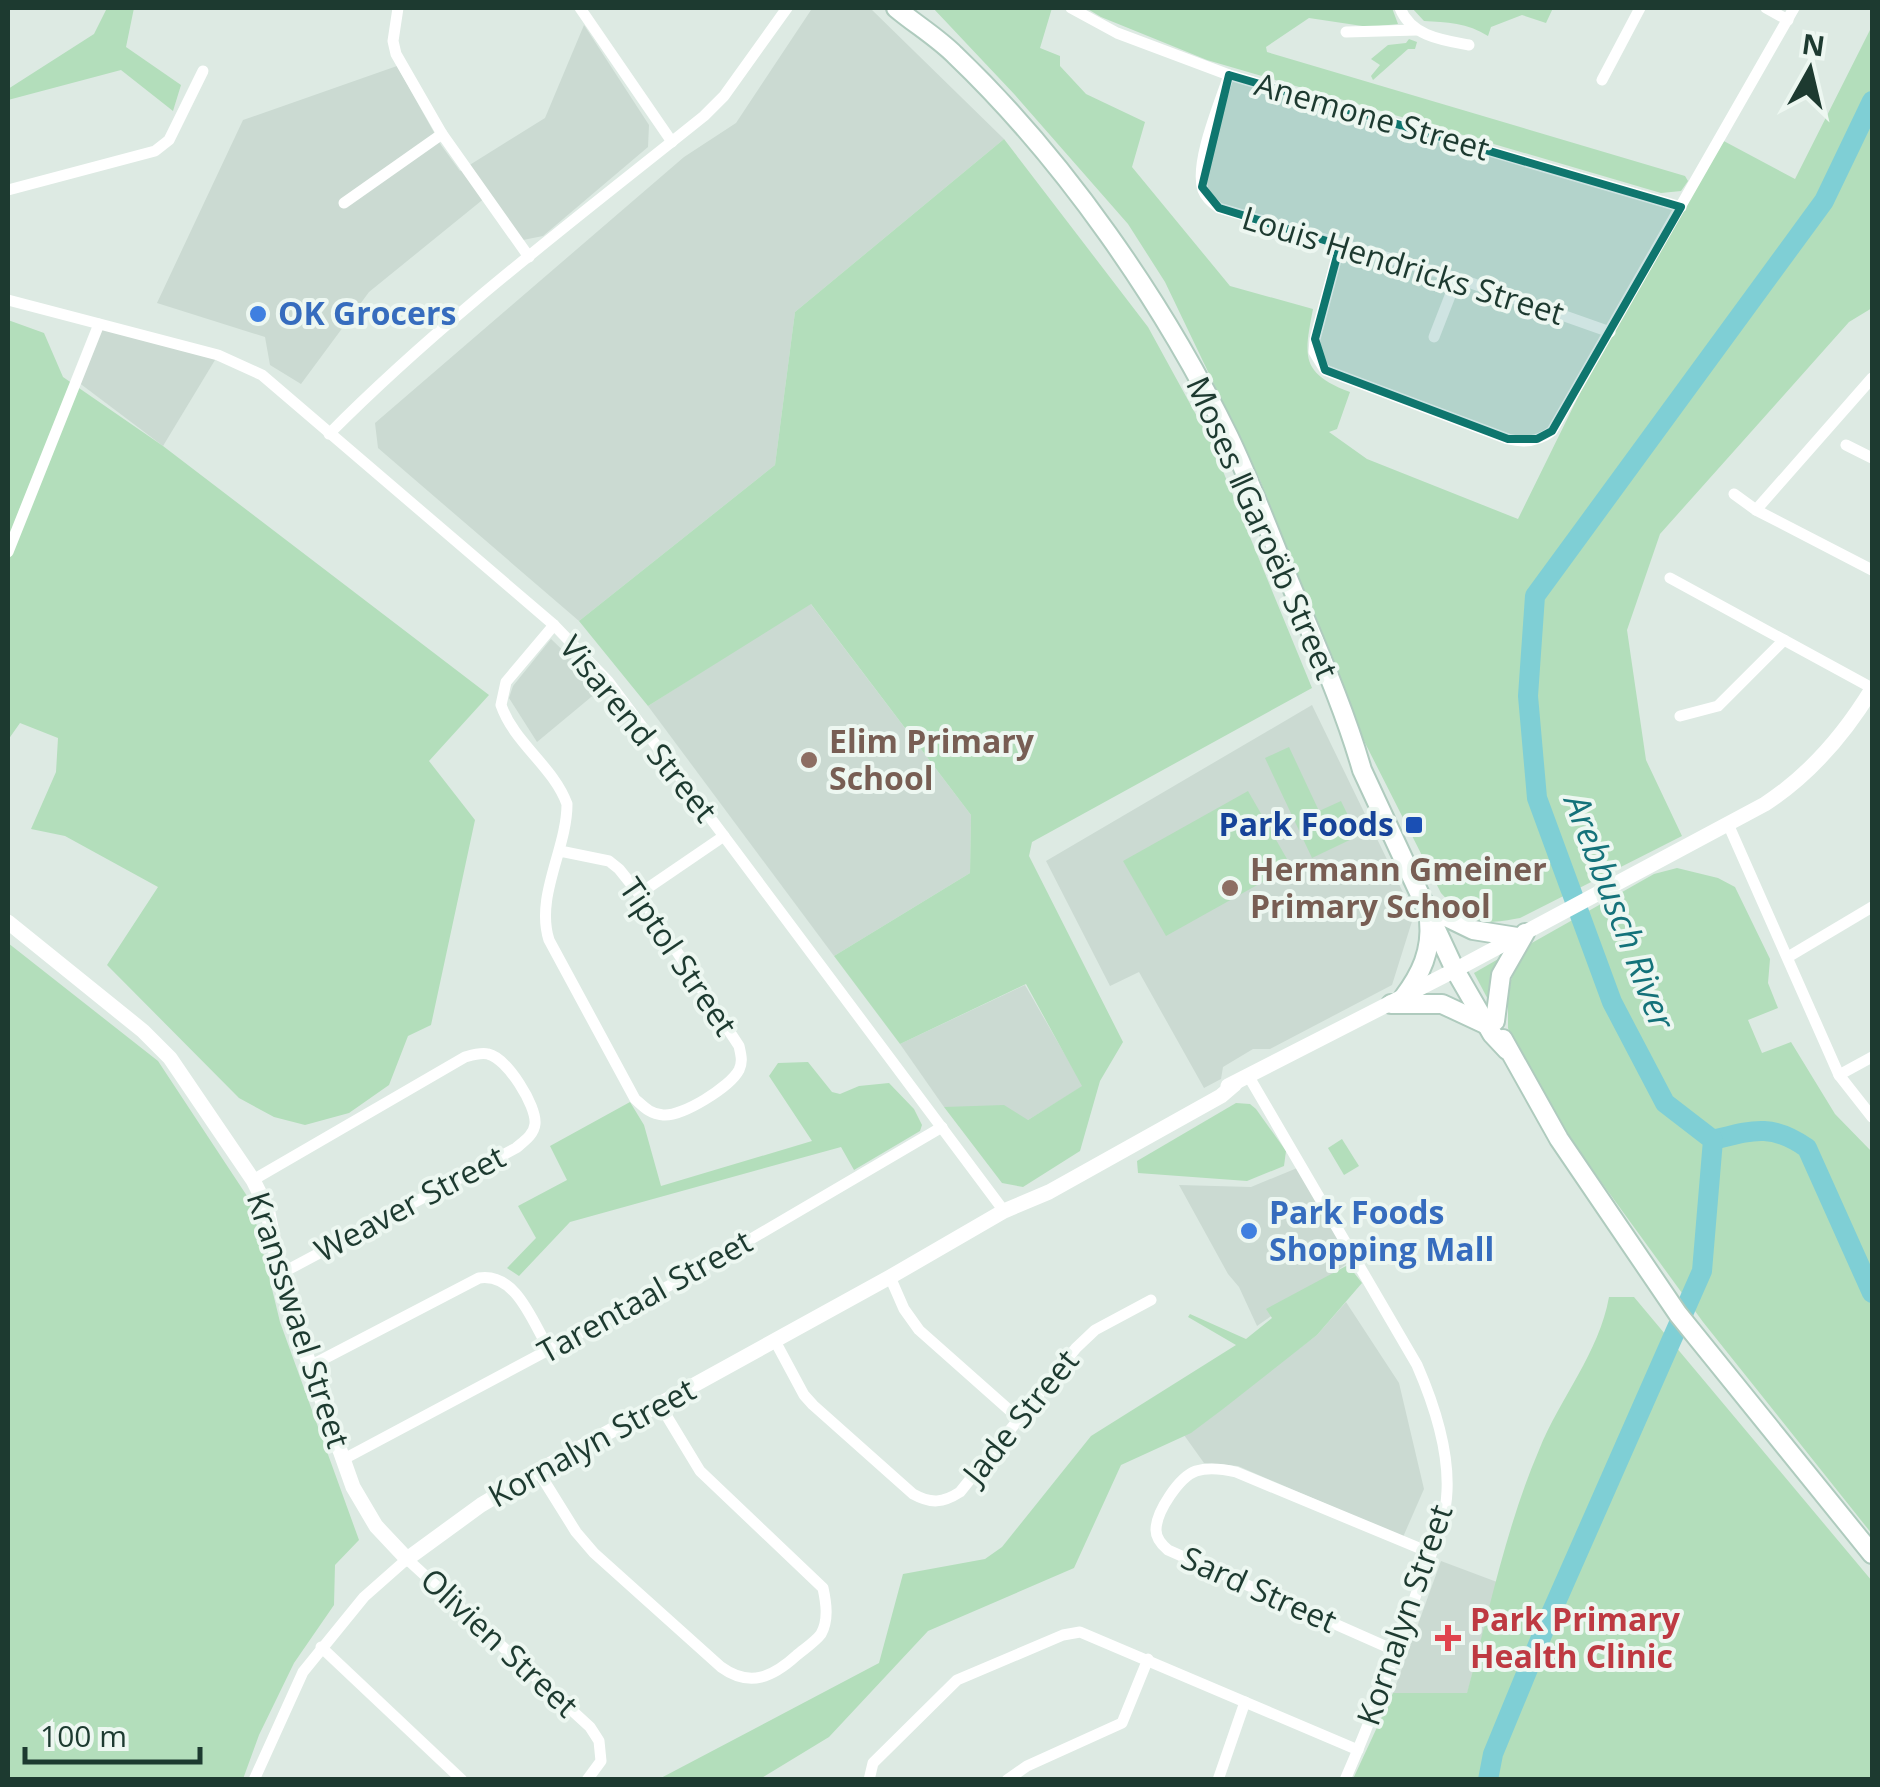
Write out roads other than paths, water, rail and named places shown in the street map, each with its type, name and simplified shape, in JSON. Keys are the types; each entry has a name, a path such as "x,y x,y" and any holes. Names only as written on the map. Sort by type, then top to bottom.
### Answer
{"main road":[{"name":"Moses ǁGaroëb Street","path":"896,8 939,40"},
{"name":"Moses ǁGaroëb Street","path":"915,10 1060,173 1149,295 1231,441 1354,739 1362,770 1490,1023 1609,1216 1678,1314 1872,1554"},
{"path":"1435,914 1473,930 1521,935 1501,976 1490,1023 1442,1004 1397,1001 1417,979 1435,914"}],"street":[{"path":"398,8 393,40 396,54 442,134 529,257"},
{"path":"580,8 672,142"},
{"path":"329,434 366,397 529,257 724,96 788,8"},
{"name":"Anemone Street","path":"1071,8 1117,33 1229,75 1681,207"},
{"path":"1400,8 1417,30 1434,38 1470,45"},
{"path":"1602,80 1640,8"},
{"path":"1340,245 1316,339 1317,362 1325,370 1508,438 1528,442 1552,432 1791,14 1766,8"},
{"path":"1346,32 1417,30"},
{"path":"8,190 155,152 169,140 203,71"},
{"name":"Louis Hendricks Street","path":"1229,75 1200,170 1202,187 1218,208 1457,278 1610,332"},
{"path":"344,203 442,134"},
{"path":"1434,337 1457,278"},
{"name":"Visarend Street","path":"8,300 240,363 262,374 554,625 608,681 1004,1211"},
{"path":"8,552 99,324"},
{"path":"1756,510 1872,378"},
{"path":"1846,445 1872,458"},
{"path":"1734,494 1756,510 1872,570"},
{"path":"1670,578 1872,688"},
{"name":"Tiptol Street","path":"554,625 506,682 501,705 514,730 563,793 567,815 544,924 549,940 636,1099 648,1111 676,1114 726,1084 738,1072 742,1056 639,894 609,861 560,850"},
{"path":"1680,716 1718,706 1784,640"},
{"name":"Kornalyn Street","path":"254,1780 289,1699 321,1647 364,1596 407,1558 480,1504 1004,1211 1065,1183 1242,1081 1783,792 1810,770 1845,731 1872,688"},
{"path":"1728,824 1839,1075 1872,1116"},
{"path":"639,894 724,836"},
{"path":"1788,956 1872,907"},
{"name":"Kransswael Street","path":"8,922 143,1031 170,1058 253,1180 268,1208 280,1274 353,1487 376,1526 407,1558"},
{"name":"Weaver Street","path":"253,1180 465,1057 477,1054 501,1060 516,1077 532,1112 535,1125 529,1137 516,1148 280,1274"},
{"path":"1839,1075 1872,1057"},
{"name":"Kornalyn Street","path":"1242,1081 1404,1341 1426,1386 1442,1441 1448,1489 1431,1554 1345,1780"},
{"name":"Tarentaal Street","path":"344,1459 693,1272 942,1127"},
{"path":"310,1366 480,1278 492,1276 512,1286 550,1351"},
{"path":"890,1278 919,1330 1017,1417"},
{"name":"Jade Street","path":"775,1341 813,1404 913,1494 927,1502 946,1501 960,1492 1076,1348 1095,1330 1150,1300"},
{"path":"538,1471 576,1532 594,1553 722,1668 736,1677 756,1679 776,1674 820,1634 827,1604 823,1588 700,1471 660,1405"},
{"name":"Sard Street","path":"1396,1651 1168,1550 1156,1535 1156,1526 1175,1486 1183,1478 1198,1470 1218,1468 1236,1472 1431,1554"},
{"name":"Olivien Street","path":"407,1558 590,1727 599,1741 601,1761 586,1780"},
{"path":"869,1780 874,1763 948,1687 971,1674 1080,1632 1358,1750"},
{"path":"321,1647 462,1780"},
{"path":"1008,1780 1027,1766 1122,1723 1148,1659"},
{"path":"1218,1780 1245,1702"}],"waterway":[{"name":"Arebbusch River","path":"1488,1780 1493,1754 1549,1618 1702,1271 1713,1140 1665,1103 1612,1002 1537,798 1528,696 1535,596 1824,201 1872,101"},
{"path":"1713,1140 1762,1131 1783,1135 1807,1148 1872,1293"}],"place":[{"name":"OK Grocers","path":"258,314"},
{"name":"Elim Primary School","path":"809,760"},
{"name":"Park Foods","path":"1414,825"},
{"name":"Hermann Gmeiner Primary School","path":"1230,888"},
{"name":"Park Foods Shopping Mall","path":"1249,1231"},
{"name":"Park Primary Health Clinic","path":"1448,1638"}]}
